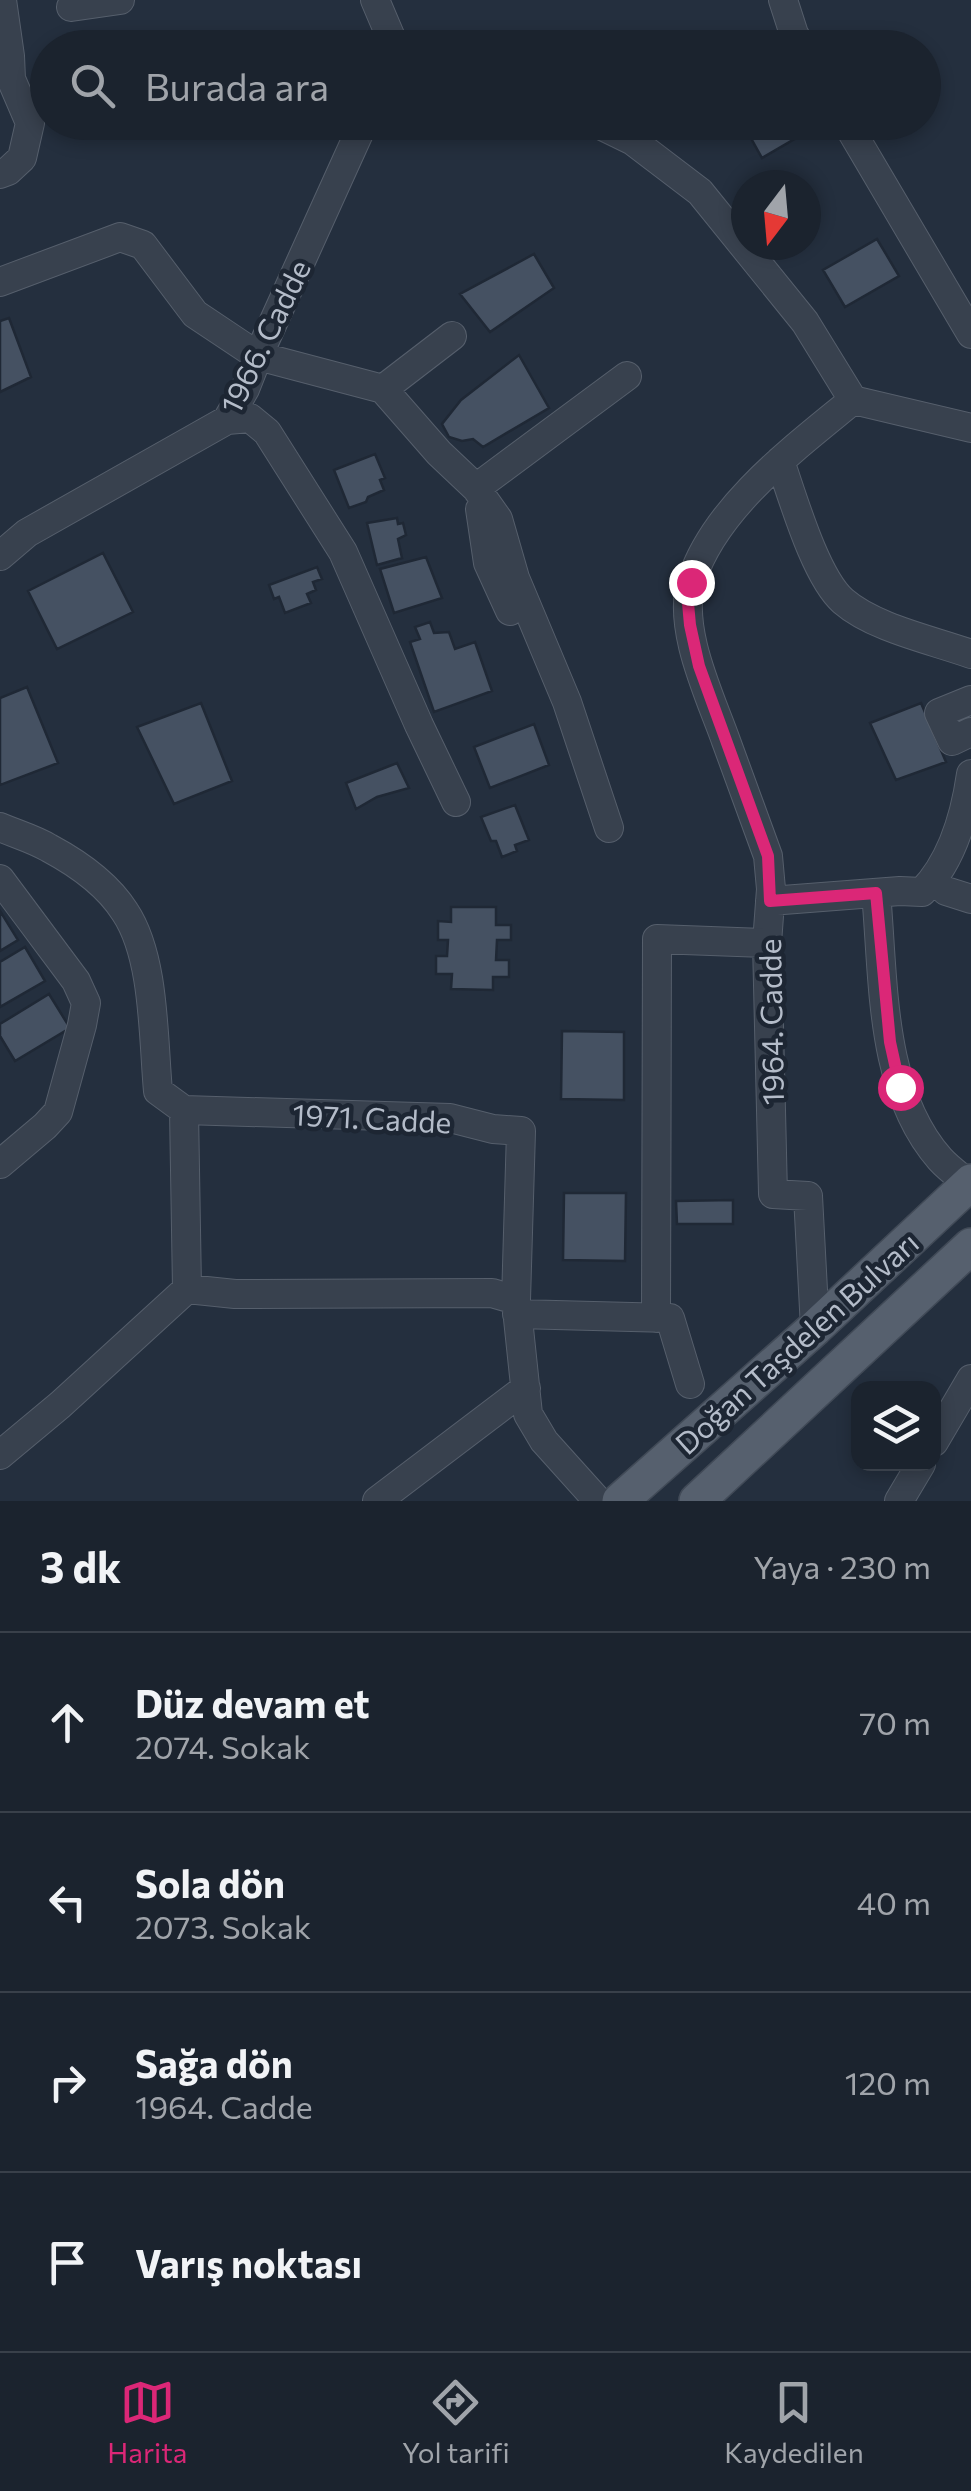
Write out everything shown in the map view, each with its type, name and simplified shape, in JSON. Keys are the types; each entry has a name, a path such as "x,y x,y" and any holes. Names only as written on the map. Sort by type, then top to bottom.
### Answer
{"main road":[{"name":"Doğan Taşdelen Bulvarı","path":"620,1501 970,1184"},
{"name":"Doğan Taşdelen Bulvarı","path":"697,1501 971,1246"}],"street":[{"path":"0,174 8,172 22,158 30,123 5,75 2,0"},
{"path":"71,7 120,0"},
{"path":"375,0 388,30"},
{"path":"783,0 793,30"},
{"name":"1966. Cadde","path":"0,556 27,533 227,420 246,388 356,140"},
{"path":"631,140 700,192 805,322 853,400 971,428"},
{"path":"857,140 971,334"},
{"path":"0,282 120,237 143,245 195,314 258,356 383,389 476,488 488,563 549,694 566,702 609,828"},
{"path":"383,389 452,336"},
{"path":"476,488 627,376"},
{"name":"1964. Cadde","path":"815,1328 808,1196 773,1194 768,856 699,666 688,603 691,582 713,538 745,496 853,400"},
{"path":"227,420 250,418 266,432 343,552 456,802"},
{"path":"780,461 819,565 842,600 874,620 971,654"},
{"path":"971,700 940,714 952,741 971,732"},
{"path":"946,894 934,877 951,847 965,809 971,774"},
{"path":"0,827 50,848 101,883 126,912 143,951 158,1091 184,1110 186,1289 0,1455"},
{"path":"0,879 76,982 86,1003 58,1112 0,1164"},
{"path":"770,901 876,893 946,894"},
{"path":"876,893 890,1042 900,1087 929,1144 940,1159 970,1184"},
{"path":"656,1318 657,939 767,943"},
{"name":"1971. Cadde","path":"184,1110 450,1118 493,1129 521,1131 516,1307 528,1414 544,1441 598,1501"},
{"path":"186,1289 235,1294 492,1293 516,1307 670,1318 690,1384"},
{"path":"941,1430 971,1379"},
{"path":"378,1501 526,1388"},
{"path":"899,1501 917,1471"}],"building":[{"path":"752,140 793,140 762,158"},
{"path":"877,239 899,276 845,307 823,270"},
{"path":"534,254 554,288 490,332 460,294"},
{"path":"9,318 31,377 0,392 0,321"},
{"path":"519,355 549,408 483,447 473,439 449,437 442,424 461,400"},
{"path":"375,454 385,478 380,480 384,490 349,508 334,470"},
{"path":"397,518 406,535 398,539 402,558 377,565 367,523"},
{"path":"103,553 133,612 57,649 28,591"},
{"path":"426,557 442,598 394,613 380,569"},
{"path":"317,567 322,579 313,582 316,590 307,594 311,603 285,613 269,585"},
{"path":"430,622 434,633 449,632 455,649 475,642 492,691 434,712 410,642 420,639 415,627"},
{"path":"27,687 58,763 0,785 0,698"},
{"path":"201,703 232,781 174,804 137,727"},
{"path":"921,703 946,762 896,780 870,723"},
{"path":"534,724 549,765 490,788 474,747"},
{"path":"397,763 409,788 377,797 356,809 346,783"},
{"path":"515,805 529,840 515,845 517,851 502,857 481,817"},
{"path":"451,907 496,907 496,925 511,925 511,940 497,940 496,960 509,960 509,977 493,977 493,990 451,989 452,974 436,974 436,956 447,956 448,940 438,940 438,921 451,922"},
{"path":"0,911 18,940 0,951"},
{"path":"25,947 45,981 0,1007 0,962"},
{"path":"49,994 70,1028 15,1061 0,1036 0,1024"},
{"path":"562,1031 624,1032 624,1100 561,1099"},
{"path":"564,1193 626,1193 625,1261 563,1260"},
{"path":"733,1200 733,1224 677,1224 676,1201"}],"route":[{"path":"691,582 690,625 699,666 768,856 770,901 876,893 890,1042 900,1087"}]}
